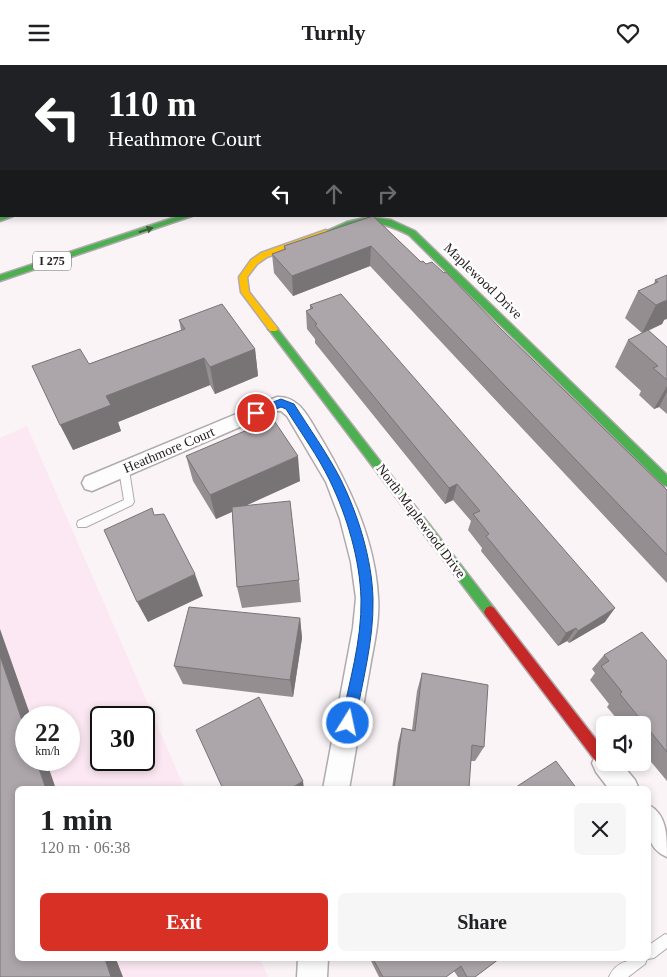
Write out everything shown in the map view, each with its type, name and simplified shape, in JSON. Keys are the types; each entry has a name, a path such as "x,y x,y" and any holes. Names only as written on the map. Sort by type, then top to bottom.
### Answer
{"main road":[{"name":"I 275","path":"0,277 185,217"},
{"name":"Maplewood Drive","path":"243,277 254,262 264,255 358,221 379,220 403,227 412,233 667,481"},
{"path":"65,268 104,244"},
{"name":"North Maplewood Drive","path":"243,277 246,292 596,750"}],"street":[{"name":"Heathmore Court","path":"92,483 273,405 281,403 290,407 296,414 335,479 351,519 362,563 367,599 366,628 337,786"},
{"name":"North Maplewood Drive","path":"612,771 624,786"},
{"path":"651,822 667,843"},
{"path":"312,977 313,961"}],"lane":[{"path":"82,523 129,502 124,470"},
{"path":"651,952 665,941"},
{"path":"616,977 637,961"}],"shaded area":[{"path":"27,426 149,706 90,706 90,771 155,771 155,720 184,786 15,786 15,961 261,961 268,977 0,977 0,438"}],"building":[{"path":"374,217 421,262 423,261 426,264 432,262 444,273 446,272 501,329 667,490 667,555 371,246 292,276 272,254 286,249 284,246"},
{"path":"667,275 667,300 656,305 638,291 658,282 655,280"},
{"path":"341,294 615,608 578,631 576,628 566,633 486,536 489,534 473,514 480,511 457,484 449,488 315,325 317,324 306,311 313,308 310,305"},
{"path":"222,304 255,349 210,367 204,358 106,396 111,405 60,425 32,366 80,349 89,364 185,329 179,320"},
{"path":"648,330 667,347 667,380 653,368 658,366 628,340"},
{"path":"273,419 298,456 210,495 186,456"},
{"path":"290,501 299,580 237,587 232,507"},
{"path":"152,508 154,515 164,514 195,574 137,602 104,530"},
{"path":"189,607 300,618 290,680 174,666"},
{"path":"642,632 667,661 667,752 651,732 651,716 638,716 601,666 609,661 604,655"},
{"path":"0,656 17,706 15,706 15,771 40,771 45,786 15,786 15,961 106,961 111,977 0,977"},
{"path":"422,673 488,685 484,747 472,745 469,786 394,786 402,728 415,731"},
{"path":"259,697 303,781 295,786 222,786 196,730"},
{"path":"556,761 575,786 518,786"},
{"path":"374,961 496,961 475,977 467,977 461,966 446,977 383,977"}],"traffic: fast":[{"path":"0,219 6,217"},
{"path":"0,278 185,217"},
{"path":"326,233 350,224 369,220 388,222 412,233 667,482"},
{"path":"273,329 490,612"}],"traffic: slow":[{"path":"273,329 245,292 243,277 254,262 264,255 326,233"}],"traffic: jam":[{"path":"490,612 596,750"}],"route":[{"path":"256,413 281,403 290,407 335,479 351,519 362,563 367,599 366,628 348,723"}]}
